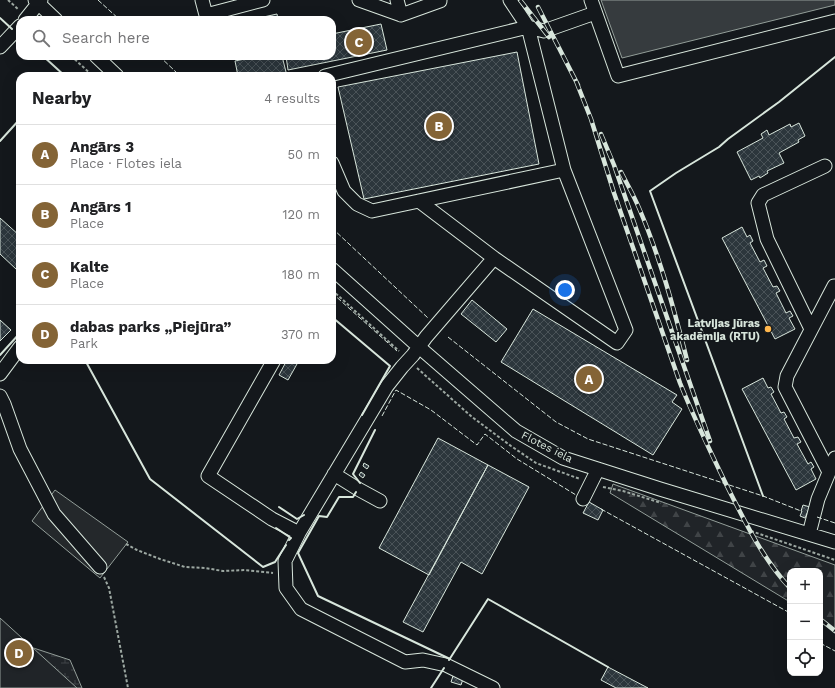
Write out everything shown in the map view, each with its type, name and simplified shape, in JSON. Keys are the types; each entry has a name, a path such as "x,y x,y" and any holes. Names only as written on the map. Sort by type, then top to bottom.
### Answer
{"street":[{"path":"202,0 206,14 263,0"},
{"path":"359,0 401,15 440,0"},
{"path":"397,0 401,15"},
{"path":"420,201 494,258 618,343 626,330 564,170 528,27 510,0"},
{"path":"591,0 618,76 835,21"},
{"path":"28,16 38,1 52,16"},
{"path":"336,73 528,27 544,30 595,13"},
{"path":"0,47 16,30"},
{"path":"100,60 113,72"},
{"path":"811,329 767,238 758,203 763,195 825,166"},
{"path":"336,172 344,191 357,204 372,211 564,170"},
{"path":"493,688 446,665 423,660 405,662 301,609 286,588 285,561 299,533 387,386 436,325 494,258"},
{"name":"Flotes iela","path":"336,273 516,431 563,458 835,542"},
{"path":"829,472 785,387 787,376 835,286"},
{"path":"0,374 16,352"},
{"path":"272,364 208,476 272,519 299,533"},
{"path":"0,396 20,449 54,514 100,567"},
{"path":"809,534 818,499 835,458"},
{"path":"582,499 598,469"},
{"path":"334,474 358,489 380,500"}],"path":[{"path":"75,60 89,72"},
{"path":"126,544 160,559 185,567 223,571 245,570 286,574"},
{"path":"100,567 109,588 128,688"}],"green space":[{"path":"613,484 835,565 835,629 823,622 823,568 787,568 787,600 610,493"},
{"path":"0,618 77,688 0,688"},
{"path":"0,637 70,660 82,688 0,688"}],"shaded area":[{"path":"601,0 835,0 835,5 622,58"},
{"path":"55,490 128,542 100,578 32,521"}],"building":[{"path":"381,24 387,50 288,70 287,60 336,60 336,33"},
{"path":"517,52 539,164 364,199 338,87"},
{"path":"283,60 286,72 237,72 235,61"},
{"path":"799,123 805,136 798,140 799,142 779,153 784,163 767,171 768,173 760,178 759,176 751,180 737,152 763,138 761,134 767,130 769,135 790,124 791,127"},
{"path":"0,218 16,232 16,269 0,254"},
{"path":"742,227 747,237 750,235 753,241 750,243 760,262 764,260 767,266 763,268 773,287 777,286 780,291 776,293 786,313 790,311 793,316 789,318 795,329 775,339 722,238"},
{"path":"472,300 507,329 496,342 461,314"},
{"path":"533,309 677,395 672,402 682,409 653,455 501,362"},
{"path":"0,320 11,330 0,341"},
{"path":"285,364 297,364 288,380 279,375"},
{"path":"763,378 768,388 771,387 774,392 771,394 781,413 784,412 787,417 784,419 794,438 798,437 801,442 797,444 808,464 811,462 814,467 811,469 816,479 796,490 742,389"},
{"path":"438,438 488,465 429,575 379,548"},
{"path":"364,463 369,466 367,469 363,466"},
{"path":"488,465 529,487 482,574 461,562 423,632 403,622"},
{"path":"361,472 365,475 363,478 359,475"},
{"path":"589,502 603,510 598,520 583,513"},
{"path":"803,505 810,507 805,518 800,516"},
{"path":"608,667 648,688 616,688 601,680"},
{"path":"453,676 463,679 461,685 451,682"}],"railway":[{"path":"520,0 549,37"},
{"path":"538,7 578,85"},
{"path":"576,81 591,119 614,193 685,396 696,422 747,525 762,551 787,584"},
{"path":"601,134 614,165 710,441"},
{"path":"621,172 637,204 654,245 672,302 687,360"},
{"path":"823,621 835,631"}],"fence":[{"path":"98,0 116,16"},
{"path":"163,60 176,72"},
{"path":"336,232 428,318"},
{"path":"336,297 397,351"},
{"path":"448,337 556,422 588,439 763,496 801,511"},
{"path":"382,416 396,390 431,410 477,445 485,434 517,459 576,495"},
{"path":"601,509 787,611"},
{"path":"817,517 835,523"},
{"path":"823,645 835,651"}],"wall":[{"path":"0,18 12,29"},
{"path":"763,496 650,191 719,147 779,102 835,57"},
{"path":"47,60 61,72"},
{"path":"0,141 16,123"},
{"path":"336,320 390,366 362,415"},
{"path":"0,355 16,337"},
{"path":"87,364 150,479 263,567 275,562 286,545"},
{"path":"360,483 353,474 375,430"},
{"path":"356,492 353,497 339,497 327,517 319,516 298,553 318,596 450,659"},
{"path":"279,507 297,519 304,515"},
{"path":"276,528 291,538 289,540"},
{"path":"449,660 488,599 608,667"},
{"path":"431,688 444,668"}],"place":[{"name":"Kalte","path":"359,42"},
{"name":"Angārs 1","path":"439,126"},
{"name":"Latvijas jūras akadēmija (RTU)","path":"768,329"},
{"name":"Angārs 3","path":"589,379"},
{"name":"dabas parks „Piejūra”","path":"19,653"}]}
